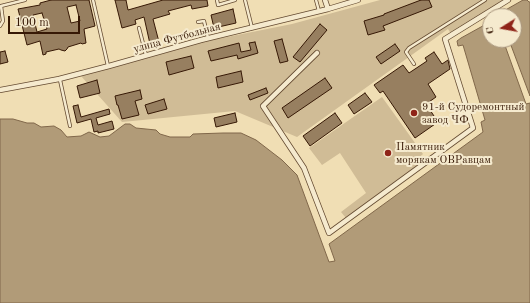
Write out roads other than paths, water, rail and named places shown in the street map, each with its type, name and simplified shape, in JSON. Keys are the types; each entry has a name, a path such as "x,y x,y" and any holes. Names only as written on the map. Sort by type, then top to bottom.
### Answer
{"street":[{"path":"325,0 328,8"},
{"name":"улица Футбольная","path":"0,90 59,79 319,11 344,2 358,0"},
{"path":"317,53 263,106 304,168 329,233 473,128 445,39 508,0"}],"lane":[{"path":"0,25 2,21 0,5 25,0"},
{"path":"93,0 108,66"},
{"path":"217,0 218,5 235,0"},
{"path":"245,0 252,28"},
{"path":"316,0 319,11"},
{"path":"414,64 406,52 409,48 485,0"},
{"path":"198,22 204,21 208,39"},
{"path":"140,28 146,56"},
{"path":"59,79 70,126"}],"place":[{"name":"91-й Судоремонтный завод ЧФ","path":"414,113"},
{"name":"Памятник морякам ОВРавцам","path":"388,153"}]}
